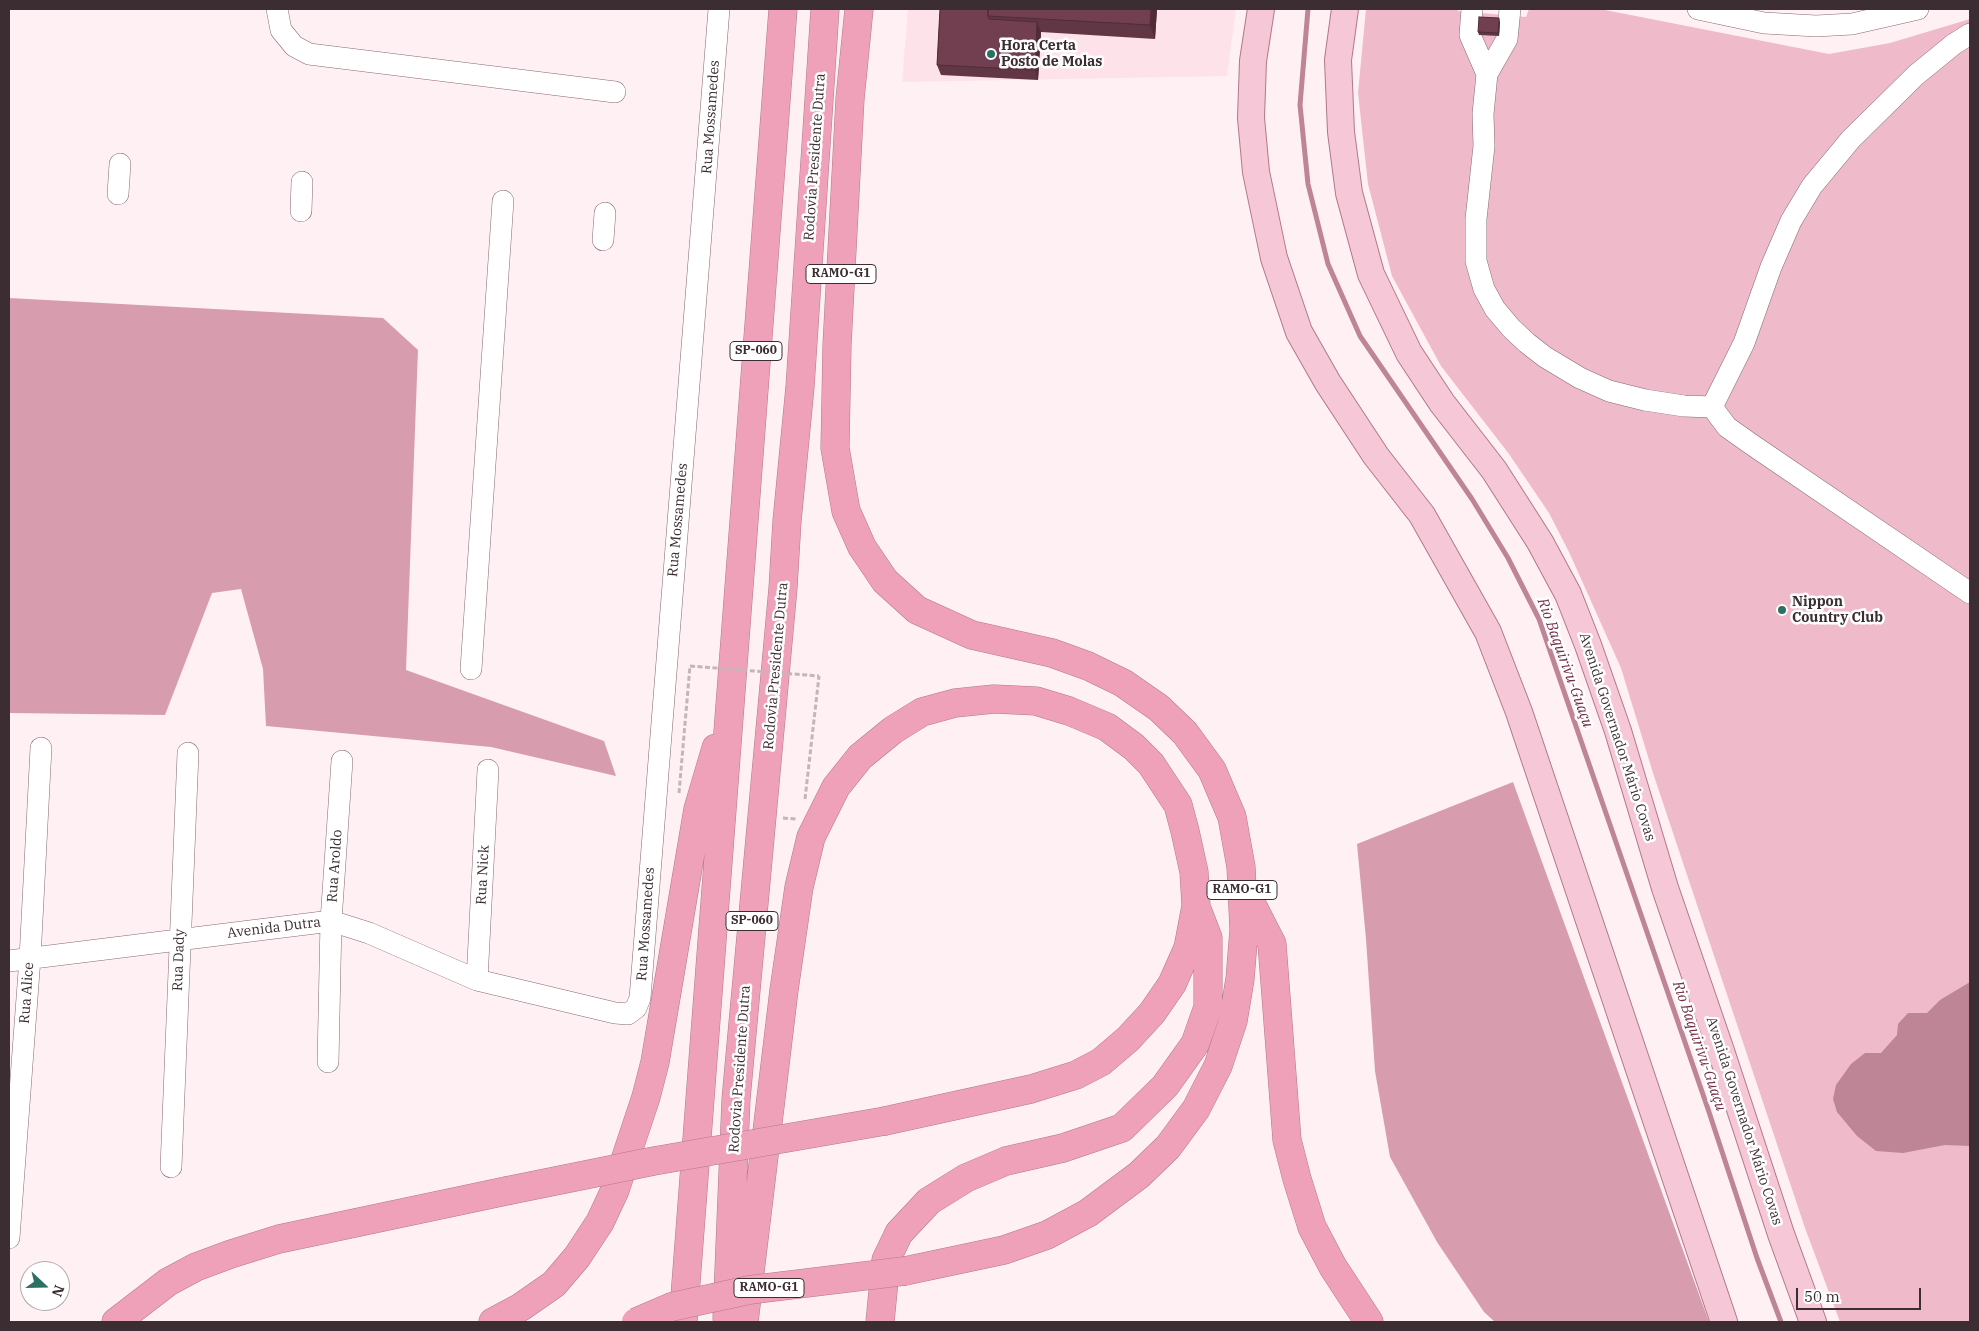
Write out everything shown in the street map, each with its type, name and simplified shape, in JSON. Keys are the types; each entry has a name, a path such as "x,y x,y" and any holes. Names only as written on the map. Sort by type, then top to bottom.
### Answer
{"highway":[{"name":"SP-060","path":"682,1322 732,693 783,9"},
{"name":"Rodovia Presidente Dutra","path":"727,1322 736,1099 783,588 800,378 825,9"},
{"name":"RAMO-G1","path":"636,1322 672,1307 749,1290 905,1271 1004,1250 1047,1235 1088,1213 1139,1175 1162,1153 1196,1109 1218,1066 1233,1021 1240,979 1244,930 1241,867 1232,817 1212,770 1185,733 1160,708 1123,683 1088,666 1052,654 972,635 917,610 885,581 862,547 846,511 835,448 837,345 850,100 859,9"},
{"path":"493,1322 522,1307 554,1284 587,1243 600,1222 615,1190 646,1097 655,1062 698,809 732,693"},
{"path":"116,1322 168,1282 196,1267 279,1239 654,1161 885,1122 1031,1089 1076,1075 1102,1062 1128,1039 1152,1013 1172,984 1188,948 1196,906 1194,872 1178,805 1151,764 1134,747 1107,727 1069,710 1036,701 994,699 956,703 922,712 893,730 860,757 836,787 811,837 799,887 784,990 744,1322"},
{"path":"1242,885 1272,944 1287,1140 1297,1178 1312,1226 1332,1267 1369,1322"},
{"path":"880,1322 886,1260 899,1233 929,1201 966,1178 1006,1161 1063,1148 1122,1128 1165,1086 1195,1044 1208,1007 1208,938 1196,906"}],"main road":[{"path":"1261,9 1253,61 1251,118 1256,172 1274,258 1299,332 1328,383 1371,448 1422,515 1488,632 1519,712 1724,1322"},
{"name":"Avenida Governador Mário Covas","path":"1345,9 1338,60 1340,132 1349,193 1372,274 1409,353 1442,403 1494,470 1540,542 1568,594 1618,731 1665,888 1722,1051 1781,1234 1813,1322"}],"street":[{"path":"277,9 281,30 294,46 310,54 615,92"},
{"name":"Rua Mossamedes","path":"615,1013 628,1014 636,1008 640,998 719,9"},
{"path":"1472,9 1470,35 1487,74"},
{"path":"1510,9 1506,39 1487,74 1484,146 1476,219 1476,261 1484,289 1495,309 1527,343 1545,358 1580,378 1609,391 1645,400 1684,406 1712,407"},
{"path":"1698,9 1764,23 1816,26 1854,16 1918,9"},
{"path":"1712,407 1744,343 1771,268 1791,221 1812,186 1851,138 1916,74 1970,34"},
{"path":"118,194 120,164"},
{"path":"301,211 302,182"},
{"path":"471,669 503,201"},
{"path":"602,240 605,214"},
{"path":"1712,407 1727,427 1970,593"},
{"name":"Rua Alice","path":"9,1238 19,960 41,748"},
{"name":"Rua Dady","path":"171,1167 188,753"},
{"name":"Rua Aroldo","path":"328,1062 331,921 342,760"},
{"name":"Rua Nick","path":"477,980 488,770"},
{"name":"Avenida Dutra","path":"19,960 331,921 369,933 477,980 615,1013"}],"path":[{"path":"678,799 690,666 819,676 805,800"}],"shaded area":[{"path":"908,9 1236,9 1227,76 902,82"},
{"name":"Nippon Country Club","path":"1366,9 1458,9 1458,11 1526,17 1529,9 1600,9 1829,54 1890,43 1970,19 1970,1322 1840,1322 1805,1228 1653,773 1621,668 1569,552 1549,513 1509,454 1441,366 1392,276 1368,184 1358,93"},
{"path":"9,298 383,318 418,350 406,670 604,741 616,776 491,747 266,726 263,669 241,589 212,593 165,715 9,713"},
{"path":"1513,782 1709,1322 1495,1322 1484,1312 1437,1242 1390,1157 1375,1071 1357,844"},
{"path":"1970,982 1970,1146 1945,1145 1903,1153 1876,1151 1857,1136 1837,1112 1833,1099 1836,1085 1851,1064 1865,1053 1881,1053 1897,1035 1898,1024 1908,1013 1927,1013 1940,1000"}],"building":[{"name":"Hora Certa Posto de Molas","path":"940,9 988,9 989,19 1037,22 1035,70 937,65"},
{"path":"988,9 1151,9 1150,25 988,16"},
{"path":"1479,17 1499,18 1498,33 1478,32"}],"waterway":[{"name":"Rio Baquirivu-Guaçu","path":"1308,9 1300,105 1308,184 1328,264 1360,336 1472,499 1508,558 1539,619 1708,1109 1757,1258 1781,1322"}],"place":[{"name":"Hora Certa Posto de Molas","path":"991,54"},
{"name":"Nippon Country Club","path":"1782,610"}]}
